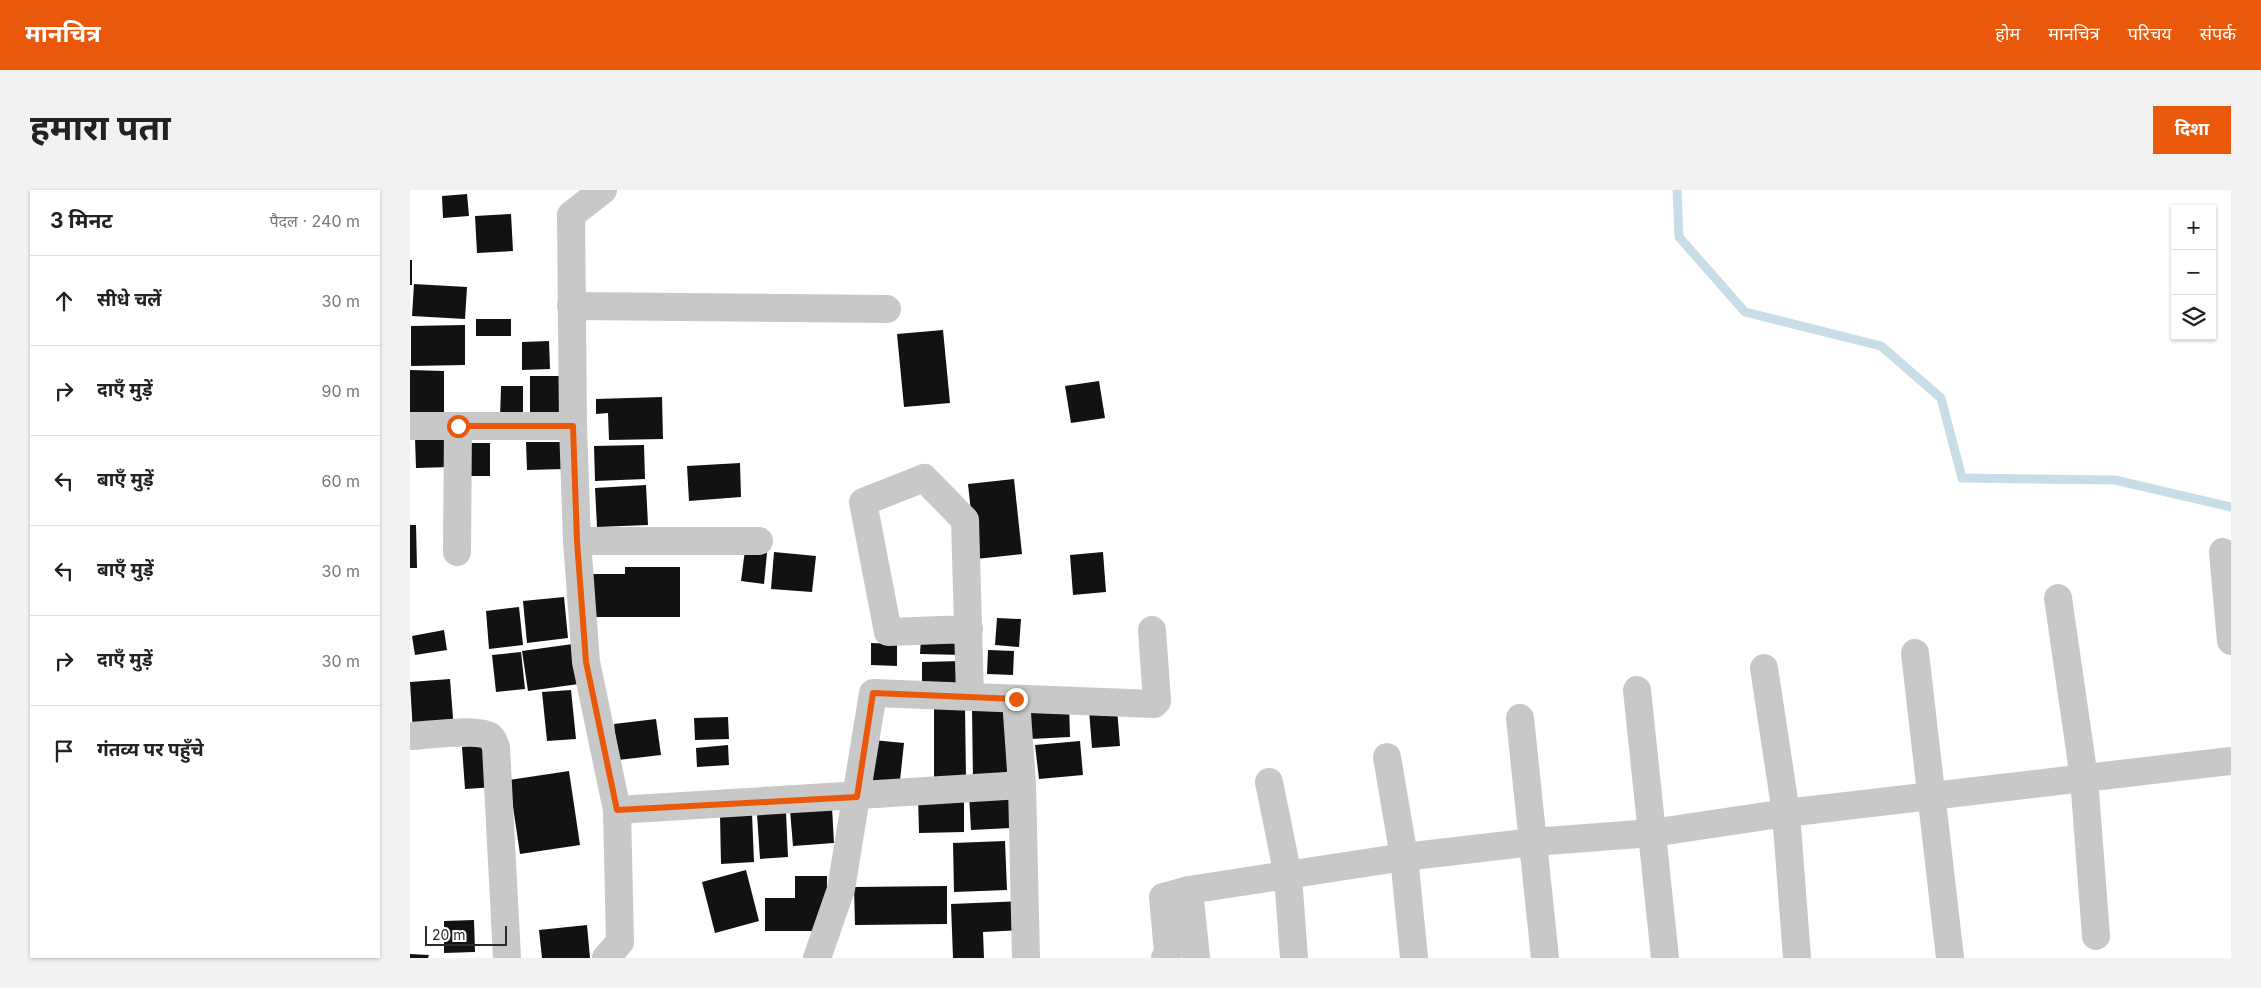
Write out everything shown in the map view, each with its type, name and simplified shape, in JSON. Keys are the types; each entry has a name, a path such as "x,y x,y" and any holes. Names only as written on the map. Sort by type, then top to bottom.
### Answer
{"street":[{"path":"603,190 571,216 571,306 577,541 586,662 617,810 620,942 606,958"},
{"path":"571,306 887,309"},
{"path":"410,426 573,426"},
{"path":"457,552 458,426"},
{"path":"969,629 888,632 863,502 924,478 965,520 969,629 970,697"},
{"path":"577,541 759,541"},
{"path":"2223,552 2231,641"},
{"path":"2058,598 2084,778 2096,936"},
{"path":"817,958 841,889 873,693 1154,704 1157,701 1152,630"},
{"path":"1915,653 1950,958"},
{"path":"1764,668 1786,813 1797,958"},
{"path":"1637,690 1664,958"},
{"path":"1016,699 1022,785 1026,958"},
{"path":"1520,718 1545,958"},
{"path":"410,736 476,733 493,738 496,747 507,958"},
{"path":"1388,757 1404,857 1414,958"},
{"path":"1165,958 1168,953 1164,897 1189,890 1404,857 1533,842 1652,832 1786,813 2231,761"},
{"path":"1269,782 1288,876 1294,958"},
{"path":"617,810 857,797 1022,785"},
{"path":"1189,890 1196,958"}],"building":[{"path":"467,194 469,216 443,218 442,196"},
{"path":"511,214 513,251 477,253 475,216"},
{"path":"410,260 412,260 412,285 410,285"},
{"path":"414,284 467,287 465,319 412,316"},
{"path":"476,319 511,319 511,336 476,336"},
{"path":"465,325 465,365 411,366 411,326"},
{"path":"943,330 950,403 904,407 897,334"},
{"path":"549,341 550,369 522,370 522,342"},
{"path":"410,370 444,371 444,415 410,415"},
{"path":"530,376 561,376 561,418 530,418"},
{"path":"1099,381 1105,418 1071,423 1065,386"},
{"path":"501,386 523,386 523,419 500,418"},
{"path":"662,397 663,439 609,440 608,413 596,414 596,399"},
{"path":"451,437 452,467 416,468 415,438"},
{"path":"526,442 564,442 564,469 527,470"},
{"path":"462,443 490,443 490,476 462,476"},
{"path":"644,445 645,479 595,481 594,446"},
{"path":"740,463 741,497 689,501 687,466"},
{"path":"1014,479 1022,554 976,559 968,484"},
{"path":"646,485 648,525 597,527 595,488"},
{"path":"410,525 416,525 417,568 410,568"},
{"path":"745,550 767,553 764,584 741,581"},
{"path":"774,552 816,556 812,592 771,589"},
{"path":"1103,552 1106,592 1073,595 1070,555"},
{"path":"625,567 680,567 680,617 589,617 589,574 625,574"},
{"path":"564,597 568,638 527,643 523,601"},
{"path":"519,607 523,645 489,649 486,611"},
{"path":"997,618 1021,619 1019,647 995,645"},
{"path":"444,630 447,650 415,655 412,636"},
{"path":"921,637 963,638 963,655 920,654"},
{"path":"580,643 586,683 528,691 522,651"},
{"path":"871,643 897,644 897,666 871,665"},
{"path":"988,650 1014,651 1013,675 987,674"},
{"path":"521,652 525,689 496,692 492,655"},
{"path":"961,661 961,690 922,690 922,662"},
{"path":"450,679 454,731 413,734 410,682"},
{"path":"571,690 576,739 547,741 542,692"},
{"path":"1069,705 1070,737 1030,739 1028,708"},
{"path":"934,707 965,707 966,779 934,779"},
{"path":"1011,708 1012,779 973,780 972,709"},
{"path":"1117,708 1120,746 1092,748 1089,710"},
{"path":"728,717 729,739 695,740 694,718"},
{"path":"656,719 661,755 618,760 614,724"},
{"path":"873,740 904,743 899,790 868,787"},
{"path":"1080,741 1083,775 1039,779 1035,745"},
{"path":"492,744 496,787 465,789 462,747"},
{"path":"728,745 729,765 697,767 696,748"},
{"path":"569,771 580,845 520,854 509,780"},
{"path":"1009,793 1011,828 971,830 969,794"},
{"path":"964,794 964,832 919,833 918,796"},
{"path":"832,807 834,843 793,846 790,810"},
{"path":"786,812 788,857 760,859 757,814"},
{"path":"752,814 754,862 721,864 720,815"},
{"path":"1005,841 1007,890 954,892 953,843"},
{"path":"746,870 759,921 715,933 702,882"},
{"path":"795,876 827,876 827,931 765,931 765,898 795,898"},
{"path":"947,886 947,924 855,925 854,887"},
{"path":"1021,901 1022,930 983,932 984,958 953,958 951,904"},
{"path":"474,920 475,952 444,953 444,921"},
{"path":"587,925 590,958 542,958 539,930"},
{"path":"410,954 429,955 428,958 410,958"}],"waterway":[{"path":"1677,190 1679,237 1745,312 1881,346 1941,398 1962,478 2115,480 2231,507"}],"route":[{"path":"458,426 573,426 577,541 586,662 617,810 857,797 873,693 1016,699"}]}
